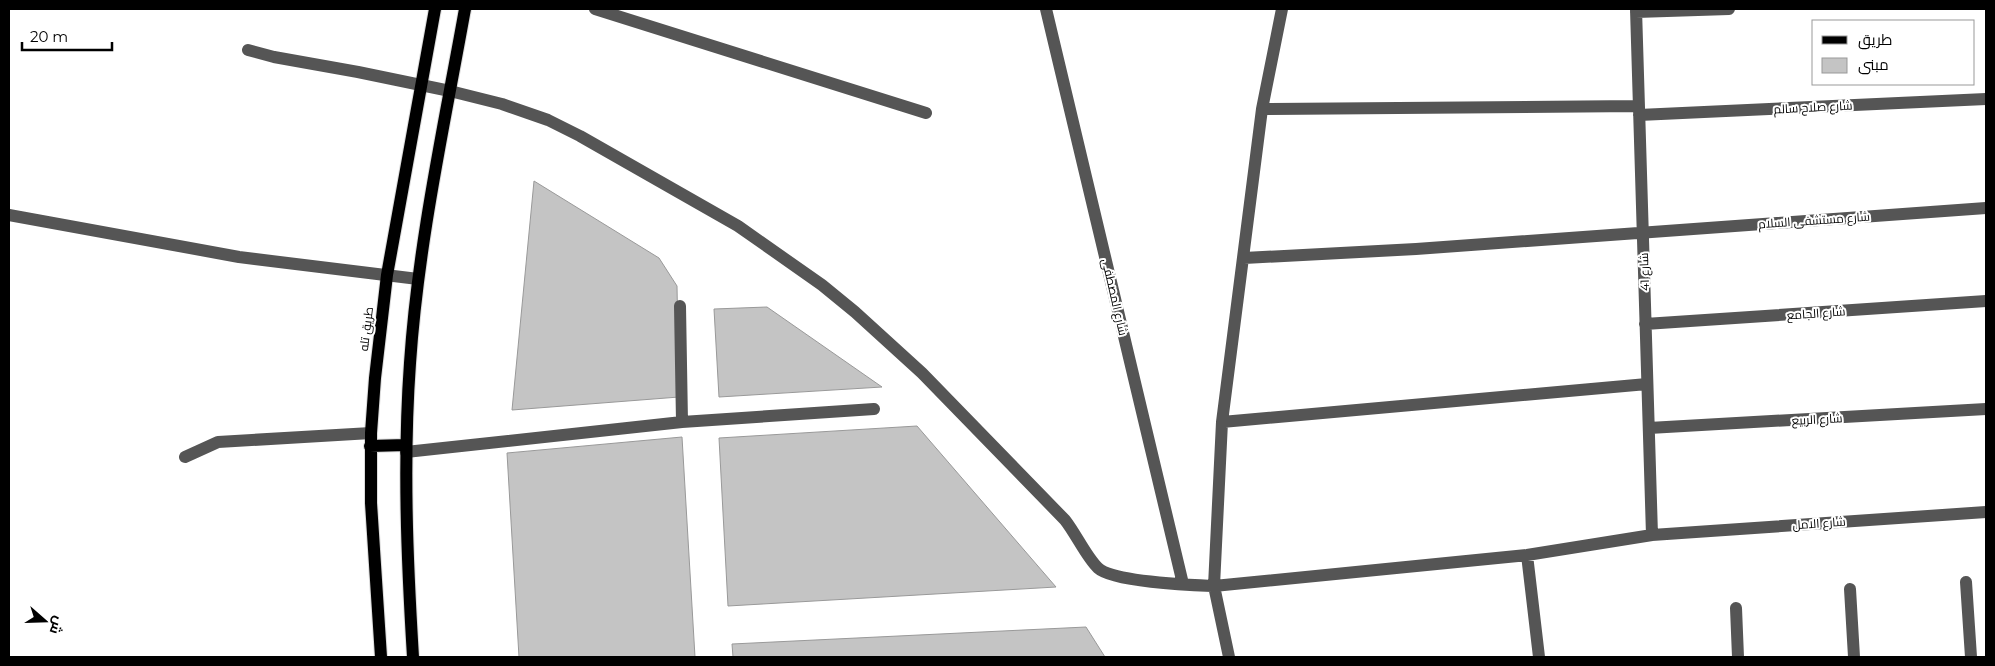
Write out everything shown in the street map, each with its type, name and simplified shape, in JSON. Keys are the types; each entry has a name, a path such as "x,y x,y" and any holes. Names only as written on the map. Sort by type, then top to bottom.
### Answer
{"main road":[{"name":"طريق تله","path":"381,657 371,503 370,440 375,378 387,275 435,9"},
{"path":"413,657 407,560 406,449 410,363 418,279 465,9"},
{"path":"370,440 406,449"}],"street":[{"path":"595,9 926,113"},
{"name":"شارع المصطفى","path":"1046,9 1183,584"},
{"path":"1229,657 1214,586 1222,422 1262,109 1282,9"},
{"path":"1636,10 1729,9"},
{"name":"شارع 41","path":"1636,10 1652,534"},
{"name":"شارع الامل","path":"248,50 274,57 450,91 502,104 556,124 580,136 738,226 822,285 855,312 922,373 1065,520 1093,563 1100,570 1116,576 1214,586 1527,555 1652,534 1986,512"},
{"name":"شارع صلاح سالم","path":"1262,109 1639,111 1986,99"},
{"name":"شارع مستشفى السلام","path":"1244,258 1426,248 1986,208"},
{"path":"9,215 239,257 418,279"},
{"name":"شارع الجامع","path":"1645,324 1986,301"},
{"path":"680,306 682,422"},
{"path":"1222,422 1647,384"},
{"path":"406,449 682,422 874,409"},
{"name":"شارع الربيع","path":"1649,428 1986,409"},
{"path":"185,458 218,442 370,440"},
{"path":"1527,555 1539,657"},
{"path":"1966,582 1971,657"},
{"path":"1850,589 1854,657"},
{"path":"1736,608 1738,657"}],"building":[{"path":"534,181 659,258 677,286 679,397 512,410"},
{"path":"767,307 882,387 719,397 714,309"},
{"path":"917,426 1056,587 728,606 719,438"},
{"path":"682,437 695,657 519,657 507,453"},
{"path":"1086,627 1105,657 733,657 732,644"}]}
